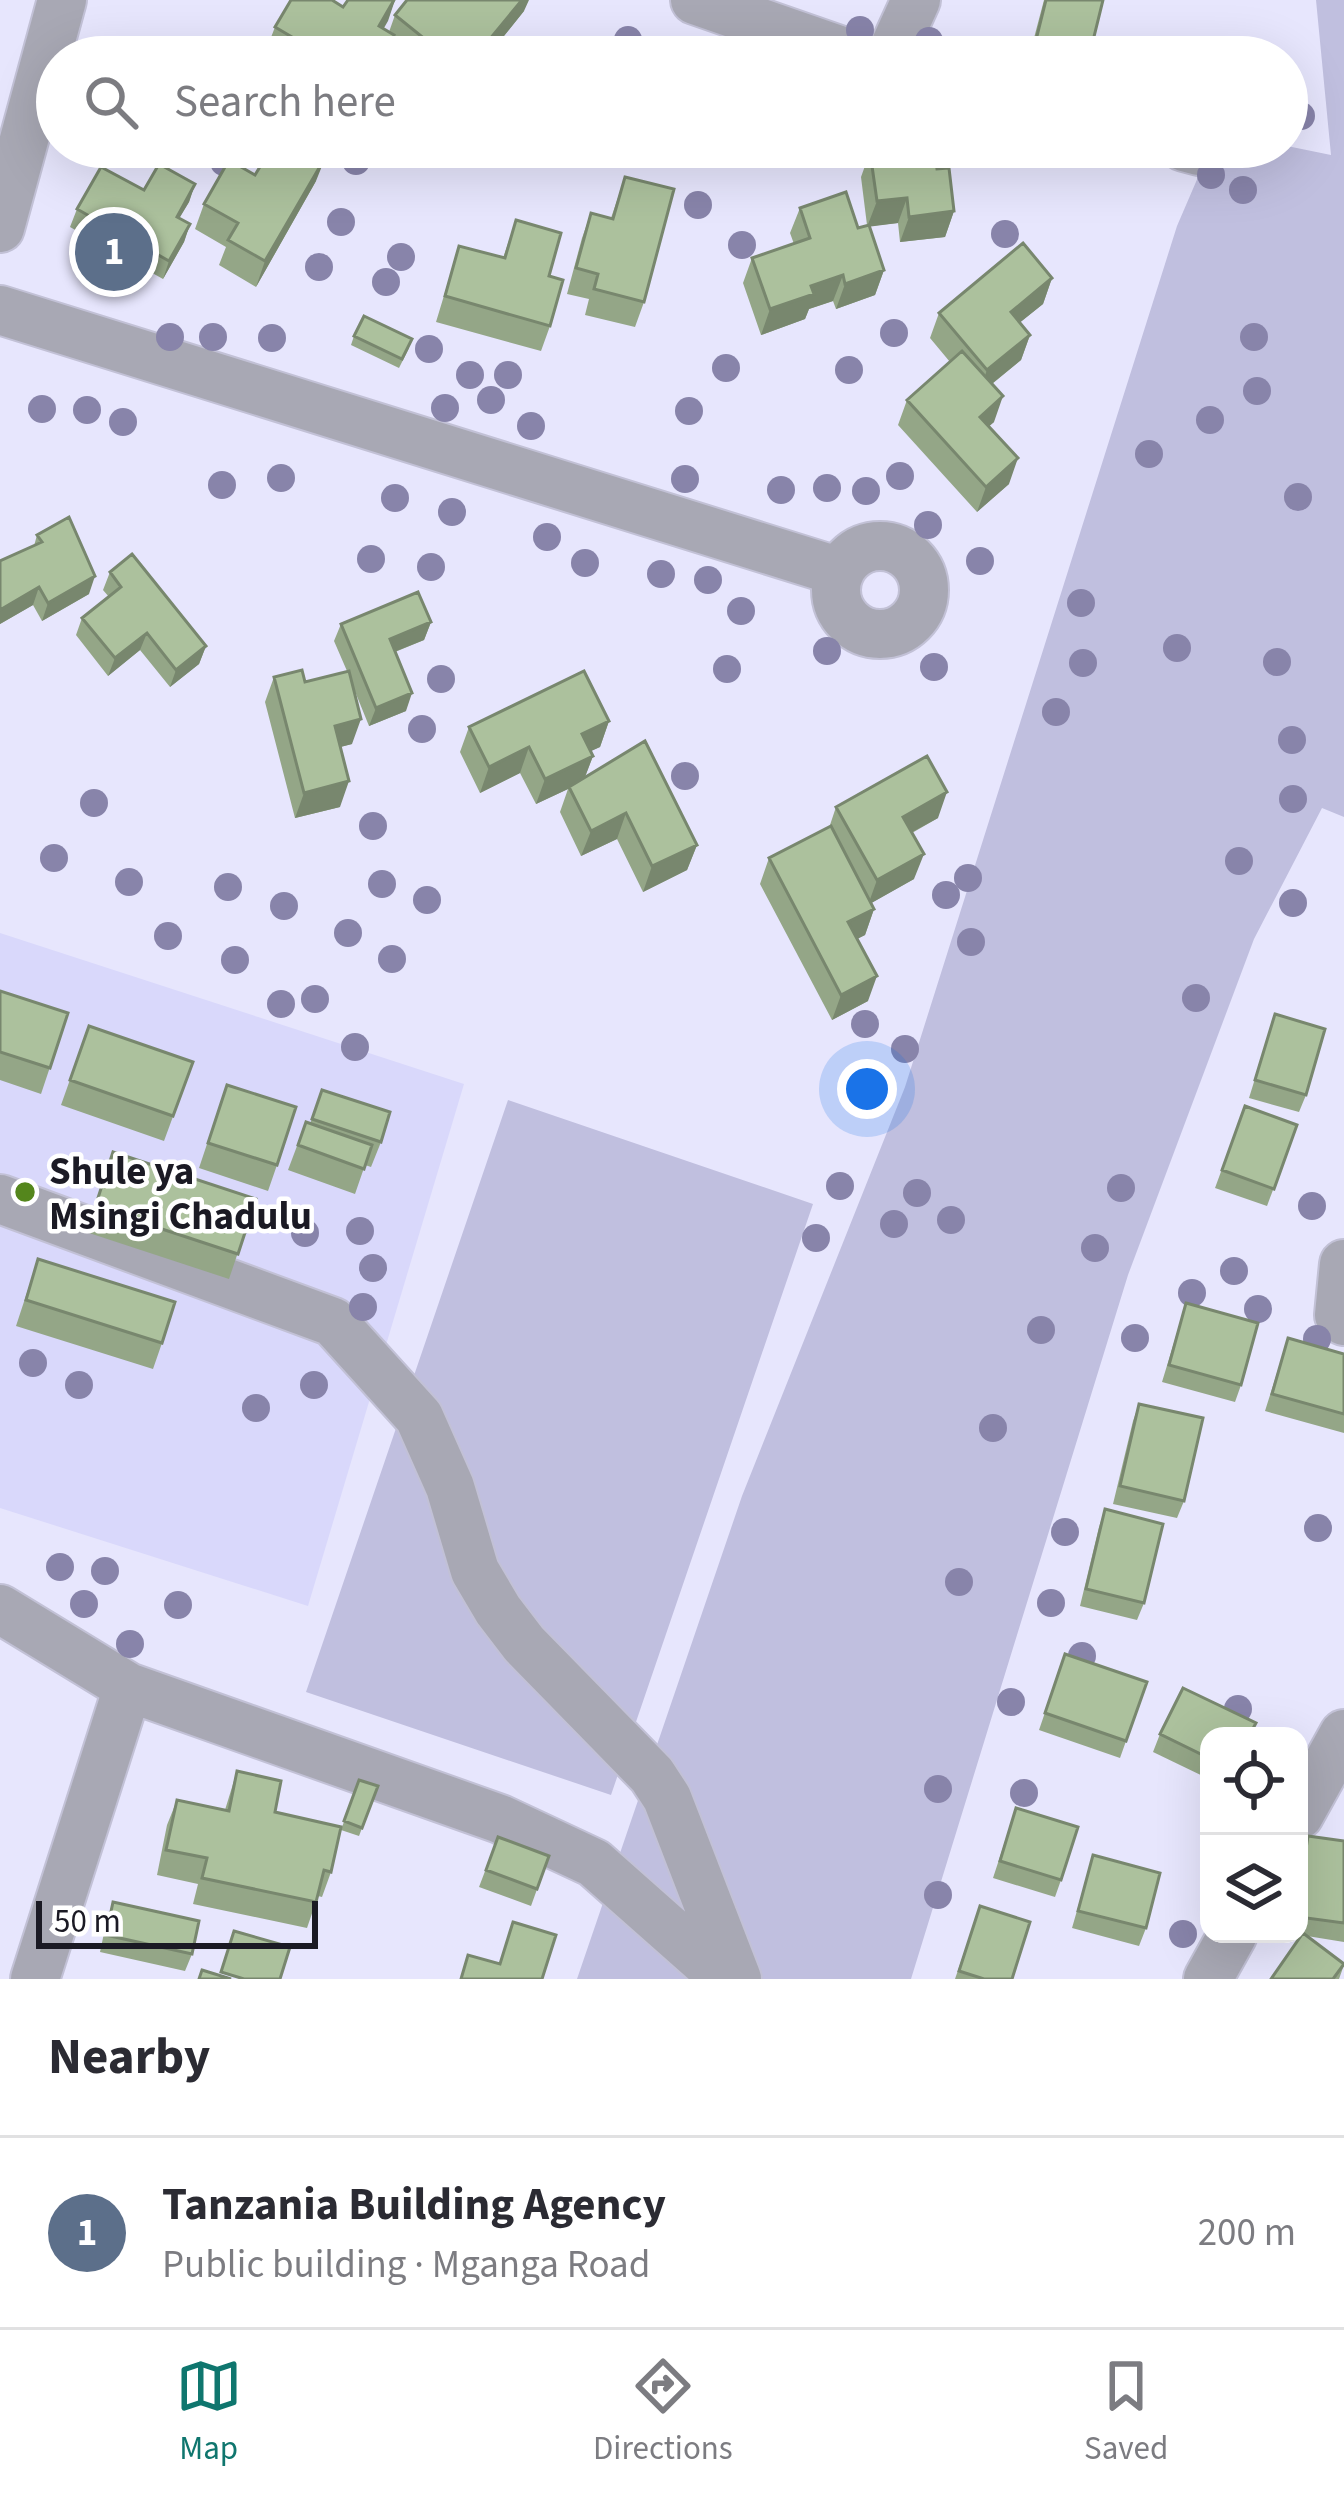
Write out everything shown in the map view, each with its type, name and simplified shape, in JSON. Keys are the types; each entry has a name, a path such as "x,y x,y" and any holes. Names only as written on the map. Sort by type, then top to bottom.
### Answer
{"street":[{"path":"52,36 62,0"},
{"path":"695,0 799,36"},
{"path":"900,36 916,0"},
{"path":"0,228 36,96"},
{"path":"0,310 840,572"},
{"path":"0,1199 333,1322 419,1417 450,1487 475,1571 498,1610 524,1644 652,1774 667,1798 737,1979"},
{"path":"1344,1264 1340,1315 1344,1321"},
{"path":"0,1609 128,1687 500,1819 595,1863 725,1979"},
{"path":"35,1979 128,1687"},
{"path":"1308,1799 1344,1734"},
{"path":"1208,1979 1228,1943"}],"shaded area":[{"path":"1316,0 1344,0 1344,817 1322,808 1254,939 1128,1275 911,1979 577,1979 742,1496 905,1087 1177,226 1202,168 1308,168 1308,150 1331,155"},
{"path":"0,933 464,1084 308,1606 0,1508"},
{"path":"508,1100 813,1204 611,1795 306,1692"}],"building":[{"path":"291,0 332,0 343,7 348,0 394,0 379,26 393,36 290,36 275,27"},
{"path":"407,0 522,0 492,36 421,36 395,15"},
{"path":"1046,0 1103,0 1094,36 1037,36"},
{"path":"100,168 144,190 157,168 166,168 195,184 177,217 190,224 169,261 77,209"},
{"path":"224,168 243,168 255,175 259,168 319,168 265,261 228,240 238,223 204,204"},
{"path":"872,168 949,168 954,211 909,217 907,198 877,201"},
{"path":"625,177 674,189 644,302 594,289 598,274 576,268 591,213 613,219"},
{"path":"846,192 858,228 869,225 884,270 845,284 843,275 811,286 814,294 770,309 752,258 810,238 800,208"},
{"path":"516,220 561,233 549,276 563,280 550,326 445,296 459,246 505,258"},
{"path":"1023,243 1052,278 1011,312 1030,335 987,370 939,313"},
{"path":"364,316 412,339 402,359 354,336"},
{"path":"962,351 1003,396 980,417 1018,458 986,487 907,400"},
{"path":"69,517 95,576 48,603 39,587 0,610 0,561 42,542 37,535"},
{"path":"132,554 206,646 176,670 147,633 115,658 82,618 121,587 110,572"},
{"path":"418,592 431,622 390,639 412,693 376,708 341,624"},
{"path":"302,670 305,682 349,671 361,719 335,726 349,781 304,793 274,677"},
{"path":"584,671 609,721 582,734 593,756 545,779 529,747 489,767 469,727"},
{"path":"645,741 697,845 652,866 626,813 591,831 569,787"},
{"path":"927,756 947,792 903,817 924,854 877,880 836,807"},
{"path":"831,826 874,909 848,922 877,976 841,995 769,858"},
{"path":"0,991 68,1013 50,1068 0,1052"},
{"path":"1275,1014 1325,1029 1306,1095 1255,1080"},
{"path":"89,1026 193,1062 173,1116 70,1080"},
{"path":"227,1085 296,1107 277,1165 208,1143"},
{"path":"322,1090 390,1112 381,1142 312,1119"},
{"path":"1245,1106 1297,1125 1274,1189 1222,1170"},
{"path":"306,1122 372,1145 364,1169 298,1145"},
{"path":"113,1152 256,1199 238,1254 95,1207"},
{"path":"38,1259 175,1302 162,1343 26,1300"},
{"path":"1186,1303 1258,1323 1241,1385 1169,1365"},
{"path":"1288,1338 1344,1354 1344,1414 1272,1394"},
{"path":"1139,1404 1203,1418 1184,1501 1120,1486"},
{"path":"1105,1509 1163,1524 1144,1603 1086,1589"},
{"path":"1065,1654 1147,1682 1126,1741 1045,1713"},
{"path":"1183,1688 1256,1723 1254,1727 1200,1727 1200,1754 1160,1734"},
{"path":"237,1771 281,1781 275,1812 341,1827 331,1872 324,1870 316,1902 202,1878 207,1858 166,1850 177,1800 229,1811"},
{"path":"359,1780 378,1786 362,1828 344,1821"},
{"path":"1016,1808 1078,1827 1061,1880 1000,1861"},
{"path":"1308,1836 1344,1841 1344,1923 1308,1918"},
{"path":"498,1837 549,1856 537,1889 486,1870"},
{"path":"1093,1855 1160,1873 1146,1928 1078,1911"},
{"path":"113,1902 199,1921 192,1954 106,1935"},
{"path":"980,1906 1030,1922 1012,1979 984,1979 959,1971"},
{"path":"513,1922 556,1935 542,1979 461,1979 468,1955 500,1964"},
{"path":"234,1931 290,1947 280,1979 244,1979 221,1972"},
{"path":"1308,1937 1344,1964 1333,1979 1271,1979 1296,1943 1308,1943"},
{"path":"202,1970 231,1979 199,1979"}],"place":[{"name":"Tanzania Building Agency","path":"114,252"},
{"name":"Shule ya Msingi Chadulu","path":"25,1192"}]}
